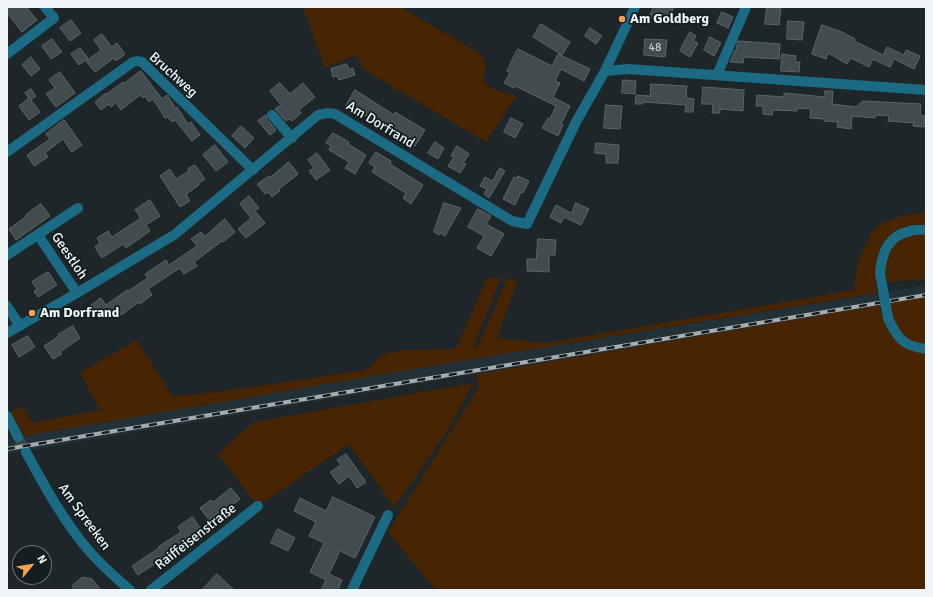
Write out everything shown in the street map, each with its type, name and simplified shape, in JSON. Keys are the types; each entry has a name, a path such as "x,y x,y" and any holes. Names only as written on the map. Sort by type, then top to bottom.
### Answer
{"street":[{"path":"7,54 54,18 45,7"},
{"path":"605,71 635,7"},
{"path":"717,75 746,7"},
{"name":"Bruchweg","path":"7,152 133,62 137,61 142,62 253,170"},
{"path":"605,71 628,69 926,90"},
{"name":"Am Dorfrand","path":"7,334 174,235 318,115 328,113 335,114 512,221 527,224 576,122 605,71"},
{"path":"272,115 292,138"},
{"name":"Geestloh","path":"7,255 78,208"},
{"path":"926,230 912,230 901,234 892,240 885,249 881,261 880,273 888,318 894,331 902,341 917,348 926,349"},
{"name":"Geestloh","path":"38,235 77,293"},
{"path":"7,306 20,326"},
{"path":"7,416 18,437"},
{"name":"Am Spreeken","path":"26,452 66,521 102,565 130,590"},
{"name":"Raiffeisenstraße","path":"151,590 258,506"},
{"path":"352,590 388,514"}],"shaded area":[{"path":"303,7 403,7 405,10 481,54 486,65 483,78 488,87 516,96 486,142 364,70 356,55 325,68"},
{"path":"926,212 926,225 915,225 896,230 883,243 879,252 875,272 877,293 473,359 24,436 11,412 22,406 32,423 100,410 80,373 137,340 172,396 216,392 366,370 383,354 405,350 456,349 487,278 501,278 473,347 477,349 507,279 518,279 497,338 546,343 854,290 858,262 872,232 880,224 902,216"},
{"path":"913,235 926,235 926,279 887,282 886,265 889,252 897,242"},
{"path":"926,285 926,297 7,454 7,439 473,359"},
{"path":"926,297 926,590 436,590 388,532 479,387 476,374 880,305 881,312 891,309 890,303"},
{"path":"473,383 452,423 394,507 349,444 258,506 218,454 254,422"}],"building":[{"path":"7,7 26,7 37,20 22,32 7,13"},
{"path":"654,7 674,7 666,24 649,17"},
{"path":"767,7 781,8 779,25 765,24"},
{"path":"722,12 733,17 728,28 717,23"},
{"path":"71,20 81,33 70,41 60,28"},
{"path":"788,21 804,22 802,40 787,39"},
{"path":"541,24 570,42 562,55 533,37"},
{"path":"822,25 842,32 855,39 854,41 883,55 887,47 904,55 906,50 920,56 914,69 894,59 890,67 873,59 869,67 851,58 847,64 828,53 826,59 812,54"},
{"path":"590,28 602,36 596,44 585,36"},
{"path":"690,32 696,36 693,41 698,43 690,57 680,51"},
{"path":"102,34 112,47 117,43 125,54 116,61 114,58 95,72 86,61 101,50 94,40"},
{"path":"710,37 721,43 714,56 704,50"},
{"path":"52,39 62,52 51,59 42,46"},
{"path":"645,39 667,40 665,57 644,55"},
{"path":"738,41 780,44 779,59 744,57 743,63 730,62 736,50"},
{"path":"80,48 88,58 79,65 71,54"},
{"path":"518,49 552,66 558,54 590,69 584,81 561,69 555,81 560,83 553,97 570,106 561,124 563,125 558,136 542,128 548,118 550,119 556,106 515,86 514,88 504,83 510,73 507,71"},
{"path":"782,54 796,56 795,62 800,62 799,72 781,71"},
{"path":"31,57 40,69 31,76 22,65"},
{"path":"347,64 349,69 353,68 355,75 339,80 337,76 333,77 331,69"},
{"path":"141,71 162,99 167,95 188,124 191,122 200,135 192,141 175,120 172,122 168,117 165,118 153,99 149,102 145,96 143,98 140,95 121,110 116,103 111,107 109,104 101,110 95,102 106,93 107,94"},
{"path":"60,72 75,93 56,107 46,94 55,88 49,80"},
{"path":"623,80 636,81 635,94 622,93"},
{"path":"280,83 290,94 303,83 315,97 299,110 301,113 292,121 289,119 286,121 275,109 281,105 270,91"},
{"path":"651,84 687,86 686,98 694,99 693,112 685,112 686,105 643,102 642,104 635,104 636,95 650,96"},
{"path":"703,87 744,90 743,111 720,109 720,113 712,113 713,104 702,104"},
{"path":"31,89 36,96 31,100 40,112 29,120 19,106 29,98 25,93"},
{"path":"355,90 394,115 395,112 425,130 415,146 359,112 346,106"},
{"path":"825,91 833,91 832,104 856,107 863,101 921,104 920,115 925,116 924,127 913,126 914,123 888,121 889,116 875,115 875,118 852,116 851,129 837,127 838,122 810,118 811,109 798,108 797,111 773,110 772,115 763,114 763,106 756,106 757,95 784,97 784,93 825,97"},
{"path":"606,105 622,106 620,129 604,128"},
{"path":"266,115 267,119 276,130 270,135 258,121"},
{"path":"511,118 523,124 515,138 504,132"},
{"path":"64,120 82,145 72,152 63,139 45,153 48,157 34,166 27,155 50,139 46,134"},
{"path":"241,126 254,138 245,148 232,136"},
{"path":"333,133 349,142 348,144 366,155 355,174 345,168 349,162 329,150 331,146 326,143"},
{"path":"435,142 444,148 438,159 428,153"},
{"path":"596,143 619,145 618,163 606,163 606,154 595,153"},
{"path":"215,145 228,162 216,171 203,155"},
{"path":"457,146 469,154 463,163 466,164 460,173 448,166 454,157 451,156"},
{"path":"376,152 391,161 390,164 423,185 411,204 403,198 406,193 372,172 375,167 369,163"},
{"path":"317,153 330,170 316,180 309,171 314,168 308,160"},
{"path":"289,162 298,174 279,189 280,191 272,197 268,192 265,194 257,184 269,176 270,177"},
{"path":"195,165 205,179 186,194 190,201 180,207 160,176 170,169 176,179 189,171 188,169"},
{"path":"500,168 505,171 489,198 484,194 487,189 480,186 485,177 492,181"},
{"path":"518,176 529,181 523,193 521,192 515,205 503,199 514,177 517,178"},
{"path":"249,196 259,208 255,211 265,223 246,238 238,229 251,218 240,204"},
{"path":"150,200 160,216 146,225 150,231 126,248 123,244 102,258 95,247 100,243 97,238 108,231 112,237 141,218 135,210"},
{"path":"444,203 461,208 445,236 434,232"},
{"path":"576,203 589,209 581,225 564,217 561,223 550,217 556,205 571,213"},
{"path":"41,204 50,216 16,240 9,229"},
{"path":"478,209 491,216 486,224 504,234 491,256 477,248 484,236 468,227"},
{"path":"225,219 235,232 194,262 197,266 184,274 180,268 148,289 152,295 121,315 116,307 100,318 91,305 101,298 106,305 127,290 128,291 148,278 145,274 166,260 169,265 197,246 191,239 201,232 205,236"},
{"path":"538,239 556,240 555,255 549,255 549,272 527,271 527,259 536,259"},
{"path":"48,272 57,285 38,297 34,291 37,289 32,282"},
{"path":"73,326 80,338 60,352 62,354 53,359 44,346"},
{"path":"28,336 35,347 19,357 12,345"},
{"path":"346,454 366,482 357,488 349,476 339,484 330,472 341,465 337,460"},
{"path":"231,488 240,499 226,510 225,508 209,520 200,508 211,500 213,502"},
{"path":"333,497 375,517 355,558 340,551 329,574 342,580 338,590 321,590 326,580 310,572 324,543 309,536 316,522 294,511 300,498 326,511"},
{"path":"193,517 201,530 180,544 183,548 167,559 165,557 138,575 132,566 181,532 178,527"},
{"path":"278,529 295,538 288,551 271,543"},
{"path":"217,574 234,590 202,590"},
{"path":"83,577 92,579 101,590 75,590 72,586"}],"tunnel":[{"path":"18,437 26,452"}],"railway":[{"path":"7,449 926,295"}],"place":[{"name":"Am Goldberg","path":"622,19"},
{"name":"Am Dorfrand","path":"32,313"}]}
